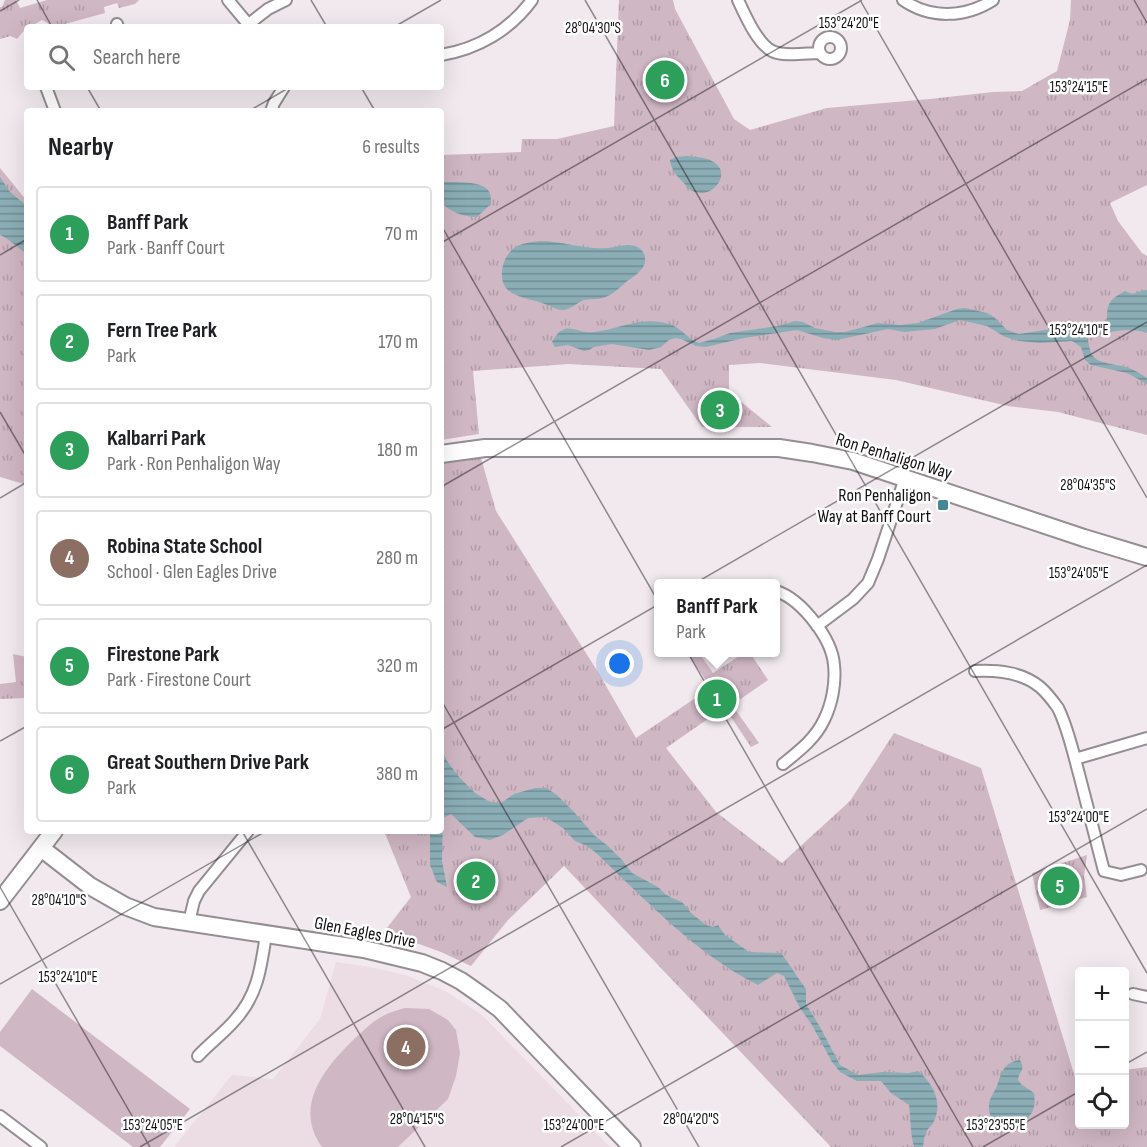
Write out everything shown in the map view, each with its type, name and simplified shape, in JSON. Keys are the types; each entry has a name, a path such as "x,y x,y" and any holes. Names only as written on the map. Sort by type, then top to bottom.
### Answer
{"street":[{"path":"228,0 246,24"},
{"path":"248,24 268,9 286,0"},
{"path":"444,54 486,41 502,31 523,12 532,0"},
{"path":"738,0 759,39 772,51 787,54 819,52"},
{"path":"903,0 923,10 954,14 967,12 993,0"},
{"path":"47,90 54,108"},
{"path":"272,108 282,90"},
{"name":"Ron Penhaligon Way","path":"444,454 485,448 778,448 812,453 853,461 1147,557"},
{"path":"817,626 853,599 868,583 906,478"},
{"path":"780,593 795,601 817,626 834,663 832,698 818,732 808,744 783,764"},
{"path":"975,671 996,670 1018,675 1038,686 1049,696 1062,718 1075,759 1104,871 1121,875 1141,870"},
{"path":"1075,759 1147,738"},
{"path":"0,900 52,834"},
{"path":"189,922 199,891 246,834"},
{"name":"Glen Eagles Drive","path":"41,848 90,886 125,906 154,917 364,949 422,963 442,971 461,981 500,1009 632,1147"},
{"path":"198,1056 235,1021 250,1000 258,981 266,934"},
{"path":"1133,994 1147,998"},
{"path":"0,1116 41,1147"}],"shaded area":[{"path":"336,962 405,975 445,991 482,1015 610,1147 174,1147 232,1075 273,1079 320,1019"}],"green space":[{"path":"5,0 16,0 20,8 47,0 139,0 135,4 119,8 117,3 104,7 105,13 65,24 49,24 42,20 35,24 24,24 24,31 17,39 11,36 0,39 0,7"},
{"path":"619,0 673,0 675,9 734,119 750,130 827,108 1022,91 1057,71 1070,20 1071,0 1147,0 1147,185 1110,203 1118,221 1142,253 1147,256 1147,435 1058,412 1008,406 896,380 760,363 729,365 729,392 772,427 702,427 661,369 568,364 473,371 479,434 444,440 444,155 521,152 522,139 557,139 614,126"},
{"path":"0,168 24,197 24,484 0,477"},
{"path":"481,458 496,511 598,672 636,738 703,693 705,679 690,657 702,657 713,673 738,657 753,657 768,680 732,705 759,743 751,747 731,717 715,714 666,748 716,812 782,863 850,801 894,733 981,768 1075,1077 1075,1129 1129,1129 1129,1069 1147,1067 1147,1147 831,1147 564,866 508,920 471,966 419,944 380,937 411,897 385,834 444,834 444,463"},
{"path":"13,654 24,656 24,698 0,699 0,684 16,682"},
{"path":"1087,855 1084,876 1087,897 1040,910 1032,873"},
{"path":"32,989 190,1109 160,1147 133,1147 0,1046 0,1032"},
{"path":"405,1008 429,1009 448,1020 456,1030 460,1053 456,1076 448,1099 398,1147 322,1147 314,1132 311,1104 322,1078 340,1053 370,1024 394,1011"}],"water":[{"path":"687,156 707,159 717,165 721,171 721,177 714,188 708,192 695,192 677,175 670,160"},
{"path":"0,177 10,192 24,204 24,251 0,235"},
{"path":"444,182 466,182 483,186 489,192 491,204 477,217 449,209 444,205"},
{"path":"540,241 599,248 632,245 643,252 644,264 638,273 609,295 584,300 560,310 516,295 508,290 502,279 505,260 512,250 522,244"},
{"path":"1147,290 1147,333 1124,330 1087,337 1091,352 1096,359 1136,371 1147,378 1147,384 1127,373 1091,365 1085,360 1081,347 1072,341 1040,343 1019,341 1005,337 987,326 960,320 935,329 904,332 888,329 837,340 797,330 744,338 706,347 696,346 675,338 661,347 649,350 612,344 584,351 568,345 555,347 552,342 565,329 594,332 648,321 673,326 699,343 730,333 778,326 795,321 815,328 845,332 878,323 900,325 918,323 965,308 987,313 1007,330 1019,334 1077,326 1079,330 1083,326 1103,325 1109,304 1120,294 1125,291 1132,294"},
{"path":"444,754 459,777 475,793 490,802 501,803 514,794 535,788 546,788 557,795 594,835 622,860 632,873 682,902 706,925 713,927 718,925 725,935 749,952 781,953 806,989 806,1004 840,1065 858,1075 918,1071 928,1081 937,1100 937,1114 926,1133 923,1147 914,1147 909,1105 891,1093 881,1081 857,1081 840,1072 800,1008 784,976 777,973 758,985 736,973 672,925 595,852 575,841 563,828 546,817 528,818 503,835 490,840 475,837 451,814 444,818"},
{"path":"430,834 443,834 442,861 447,887 437,882 430,865"},
{"path":"1020,1060 1022,1069 1018,1080 1034,1093 1035,1102 1030,1116 1021,1126 1008,1132 992,1119 989,1102 1004,1068"}],"place":[{"name":"Great Southern Drive Park","path":"665,80"},
{"name":"Kalbarri Park","path":"720,410"},
{"name":"Ron Penhaligon Way at Banff Court","path":"943,505"},
{"name":"Banff Park","path":"717,699"},
{"name":"Fern Tree Park","path":"476,881"},
{"name":"Firestone Park","path":"1060,886"},
{"name":"Robina State School","path":"406,1047"}]}
